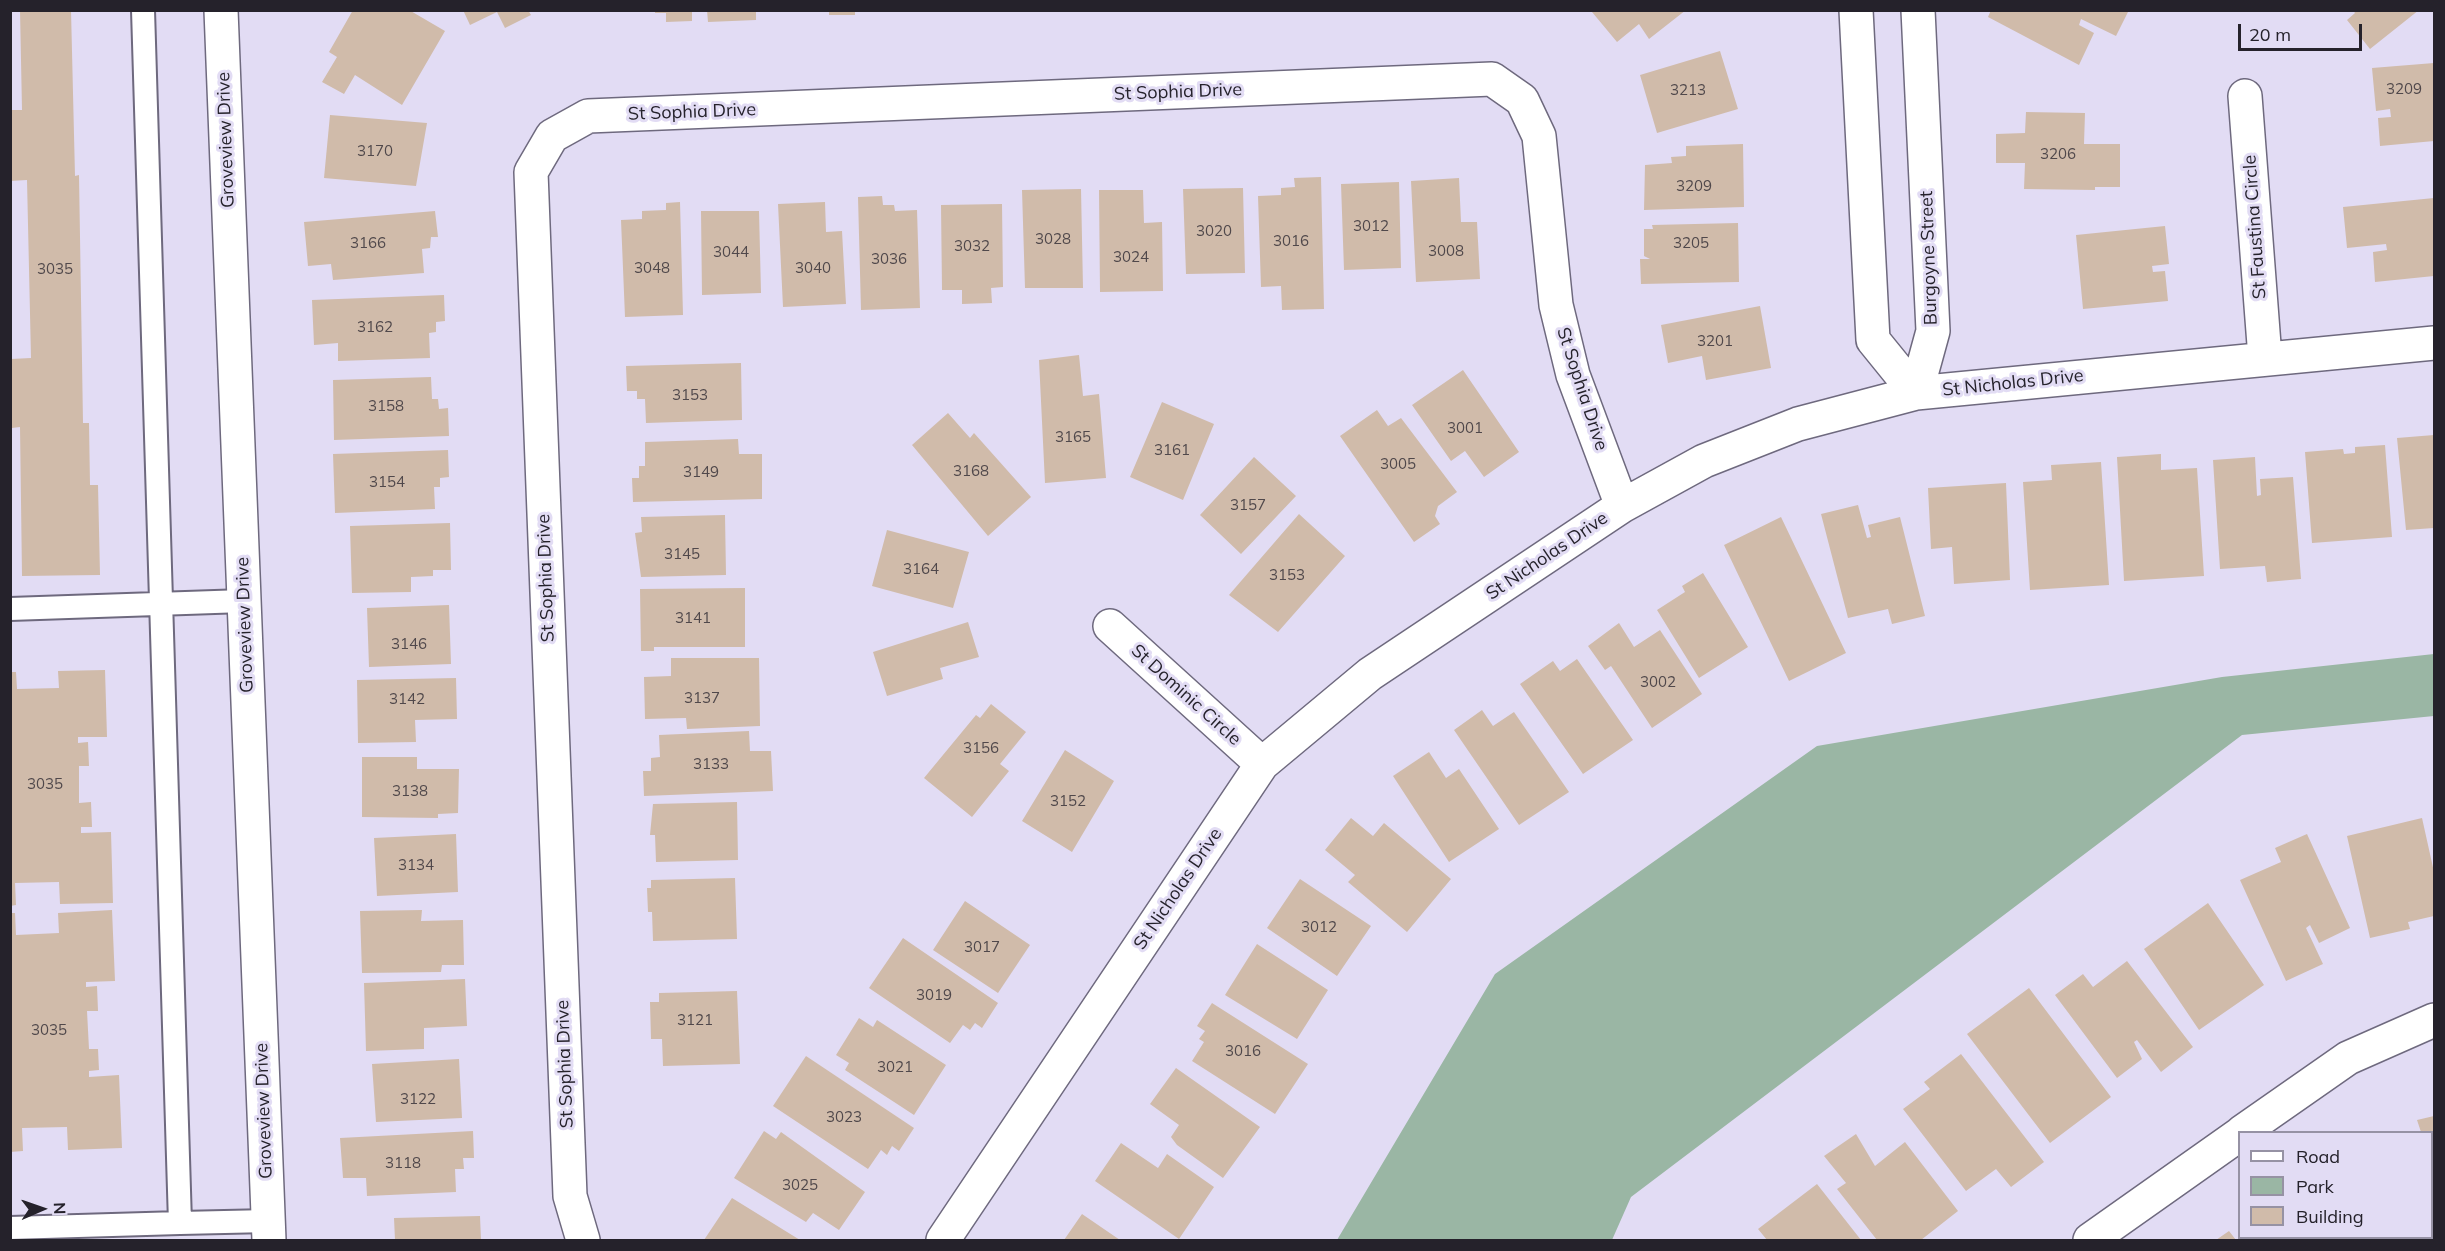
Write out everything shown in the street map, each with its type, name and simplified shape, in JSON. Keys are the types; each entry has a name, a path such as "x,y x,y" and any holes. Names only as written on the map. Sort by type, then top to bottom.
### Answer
{"street":[{"name":"Groveview Drive","path":"220,10 269,1231"},
{"path":"1856,10 1873,340 1916,393"},
{"name":"Burgoyne Street","path":"1916,393 1933,332 1918,10"},
{"name":"St Sophia Drive","path":"584,1240 570,1196 531,172 552,136 588,116 1492,79 1522,100 1539,136 1556,305 1573,375 1622,506"},
{"name":"St Faustina Circle","path":"2245,96 2265,358"},
{"name":"St Nicholas Drive","path":"943,1240 1262,764 1370,674 1622,506 1704,461 1798,424 1916,393 2434,343"},
{"name":"St Dominic Circle","path":"1110,626 1262,764"},
{"path":"2244,1131 2348,1058 2434,1020"},
{"path":"2090,1240 2238,1135"}],"lane":[{"path":"143,10 159,604 180,1223"},
{"path":"10,609 244,601"},
{"path":"10,1228 180,1223 269,1231"}],"green space":[{"path":"2434,654 2434,716 2242,735 1631,1197 1612,1240 1337,1240 1495,974 1817,746 2222,677"}],"building":[{"path":"20,10 71,10 75,176 79,175 83,423 89,423 90,485 98,485 100,575 22,576 20,427 12,428 11,359 31,358 27,180 10,181 10,110 22,110"},
{"path":"353,10 409,10 445,31 402,105 355,75 344,94 322,82 337,57 329,52"},
{"path":"463,10 528,10 531,15 505,28 497,12 470,25"},
{"path":"655,10 692,10 692,21 666,22 666,13 655,13"},
{"path":"707,10 756,10 756,20 708,22"},
{"path":"829,10 855,10 855,15 829,15"},
{"path":"1594,10 1686,10 1649,39 1639,24 1617,42 1592,12"},
{"path":"1991,10 2129,10 2116,36 2081,19 2079,25 2094,33 2079,65 1988,17"},
{"path":"2353,10 2419,10 2370,49 2347,20 2355,13"},
{"path":"1720,51 1738,109 1657,133 1640,75"},
{"path":"2434,63 2434,141 2380,146 2378,118 2391,117 2390,109 2376,111 2372,68"},
{"path":"2026,112 2085,113 2084,144 2120,144 2120,187 2095,187 2095,190 2024,189 2025,163 1996,163 1996,134 2025,133"},
{"path":"330,115 427,123 416,186 324,178"},
{"path":"1743,144 1744,207 1644,210 1645,165 1672,163 1671,157 1686,156 1686,146"},
{"path":"1321,177 1324,309 1282,310 1281,286 1261,287 1258,196 1281,195 1281,188 1295,187 1294,178"},
{"path":"1459,178 1461,222 1477,222 1480,279 1416,282 1411,181"},
{"path":"1399,182 1401,268 1344,270 1341,184"},
{"path":"1243,188 1245,273 1186,274 1183,189"},
{"path":"1081,189 1083,288 1025,288 1022,190"},
{"path":"1099,190 1143,190 1144,223 1162,222 1163,291 1100,292"},
{"path":"882,196 883,205 894,205 895,211 917,210 920,308 861,310 858,197"},
{"path":"2434,198 2434,276 2375,282 2373,252 2387,250 2386,244 2347,248 2343,207"},
{"path":"680,202 683,315 625,317 621,220 642,219 642,211 666,210 666,203"},
{"path":"825,202 826,232 842,231 846,304 783,307 778,204"},
{"path":"1002,204 1003,287 991,288 992,303 962,304 962,290 942,290 941,205"},
{"path":"435,211 438,237 431,237 430,248 422,249 424,273 333,280 331,264 308,266 304,222"},
{"path":"701,211 759,211 761,293 702,295"},
{"path":"1738,223 1739,282 1641,284 1640,259 1650,259 1644,256 1644,229 1653,229 1652,225"},
{"path":"2165,226 2169,264 2152,266 2153,272 2165,271 2168,301 2083,309 2076,235"},
{"path":"444,295 445,321 436,322 436,332 429,333 430,358 338,361 338,343 314,345 312,300"},
{"path":"1760,306 1771,368 1706,380 1702,356 1668,363 1661,325"},
{"path":"1079,355 1083,396 1099,394 1106,478 1045,483 1039,360"},
{"path":"741,363 742,420 646,423 645,399 637,399 637,391 627,391 626,366"},
{"path":"1463,370 1519,452 1484,477 1465,451 1451,461 1412,405"},
{"path":"431,377 432,399 438,399 439,409 448,408 449,436 334,440 333,380"},
{"path":"1162,402 1214,424 1183,500 1130,477"},
{"path":"1377,410 1388,426 1401,418 1457,492 1438,506 1435,516 1440,524 1414,542 1340,436"},
{"path":"948,413 970,438 974,433 1031,497 988,536 912,445"},
{"path":"2434,435 2434,528 2406,530 2397,438"},
{"path":"738,439 739,454 762,454 762,499 633,502 632,478 639,478 639,466 645,466 645,442"},
{"path":"2385,445 2392,537 2312,543 2305,452 2343,449 2344,454 2355,453 2355,447"},
{"path":"448,450 449,477 440,478 440,487 434,487 435,509 335,513 333,454"},
{"path":"2161,454 2161,470 2197,468 2204,576 2124,581 2117,457"},
{"path":"1254,457 1296,496 1241,554 1200,515"},
{"path":"2255,457 2257,496 2261,495 2260,479 2293,477 2301,579 2267,582 2265,566 2220,569 2213,460"},
{"path":"2101,462 2109,585 2030,590 2023,482 2052,480 2051,465"},
{"path":"2006,483 2010,580 1954,584 1952,547 1931,549 1928,488"},
{"path":"1858,505 1867,538 1871,537 1868,525 1900,517 1925,616 1892,624 1888,609 1848,618 1821,514"},
{"path":"1299,514 1345,556 1278,632 1229,595"},
{"path":"725,515 726,575 641,577 635,533 642,532 641,517"},
{"path":"1781,517 1846,653 1789,681 1724,545"},
{"path":"450,523 451,570 433,570 433,576 411,577 411,592 352,593 350,526"},
{"path":"887,530 969,552 953,608 872,586"},
{"path":"1703,573 1748,647 1699,678 1657,610 1685,592 1682,586"},
{"path":"745,588 745,647 654,647 654,651 641,651 640,589"},
{"path":"449,605 451,664 369,667 367,608"},
{"path":"968,622 979,657 940,668 943,679 887,696 873,652"},
{"path":"1619,623 1634,647 1660,630 1702,694 1652,728 1611,666 1605,670 1588,646"},
{"path":"671,658 759,658 760,726 687,729 686,718 645,719 644,677 671,676"},
{"path":"1577,659 1633,740 1583,774 1520,684 1553,661 1560,671"},
{"path":"105,670 107,737 78,737 78,743 88,742 89,766 79,766 79,803 91,802 92,827 81,827 81,833 111,832 113,903 60,904 59,882 15,883 16,905 10,906 10,672 16,672 17,689 59,688 58,671"},
{"path":"456,678 457,719 415,720 416,742 358,743 357,680"},
{"path":"991,704 1026,732 1000,764 1009,771 972,817 924,778 976,715 980,718"},
{"path":"1482,710 1493,726 1514,712 1569,792 1519,825 1454,730"},
{"path":"749,731 750,751 771,751 773,791 644,796 643,771 651,771 651,758 660,757 659,735"},
{"path":"1065,750 1114,781 1072,852 1022,821"},
{"path":"1429,752 1446,778 1459,769 1499,829 1449,862 1393,776"},
{"path":"362,757 417,757 417,769 459,769 458,813 438,814 438,818 362,817"},
{"path":"737,802 738,860 656,862 655,835 650,835 653,804"},
{"path":"1351,818 1373,836 1384,823 1451,879 1407,932 1348,882 1355,875 1325,850"},
{"path":"2422,818 2434,872 2434,916 2408,922 2410,929 2370,938 2347,836"},
{"path":"456,834 458,892 377,896 374,838"},
{"path":"2307,834 2350,928 2319,943 2310,925 2306,928 2323,964 2286,981 2240,880 2281,862 2275,848"},
{"path":"735,878 737,939 653,941 652,912 648,912 647,888 651,888 651,880"},
{"path":"1300,879 1371,926 1337,976 1267,928"},
{"path":"965,901 1030,945 998,993 933,950"},
{"path":"2208,903 2264,985 2199,1030 2144,949"},
{"path":"112,910 115,981 86,982 86,987 97,986 98,1011 87,1011 89,1049 98,1049 99,1070 89,1071 89,1077 119,1075 122,1148 68,1150 67,1127 22,1128 23,1151 10,1152 10,913 15,913 16,935 59,933 58,913"},
{"path":"422,910 421,921 463,920 464,965 442,965 441,972 362,973 360,911"},
{"path":"903,938 998,1003 982,1028 975,1023 970,1030 963,1025 950,1043 869,988"},
{"path":"1257,944 1328,990 1297,1039 1225,995"},
{"path":"2127,961 2193,1047 2161,1072 2137,1040 2134,1042 2142,1059 2117,1078 2055,995 2083,974 2093,987"},
{"path":"465,979 467,1026 424,1028 424,1049 366,1051 364,983"},
{"path":"2029,988 2111,1097 2050,1143 1967,1034"},
{"path":"737,991 740,1064 663,1066 662,1039 651,1039 650,1002 659,1002 659,993"},
{"path":"1212,1003 1308,1064 1275,1114 1192,1061 1204,1042 1199,1039 1205,1031 1197,1026"},
{"path":"859,1018 873,1027 877,1020 946,1065 914,1115 845,1070 849,1063 836,1055"},
{"path":"1961,1054 2044,1162 2011,1187 1996,1169 1966,1191 1903,1109 1930,1089 1924,1082"},
{"path":"806,1056 914,1128 899,1151 892,1146 887,1155 881,1150 868,1169 773,1106"},
{"path":"459,1059 462,1118 376,1122 372,1064"},
{"path":"1176,1068 1260,1127 1223,1178 1177,1145 1171,1137 1179,1125 1150,1104"},
{"path":"2434,1116 2434,1181 2433,1131 2421,1131 2417,1120"},
{"path":"473,1131 474,1158 463,1158 464,1169 455,1169 456,1192 367,1196 366,1178 343,1178 340,1138"},
{"path":"764,1131 776,1139 781,1132 865,1192 839,1230 813,1213 806,1222 734,1178"},
{"path":"1856,1134 1875,1166 1905,1142 1958,1211 1921,1240 1877,1240 1837,1189 1846,1183 1824,1156"},
{"path":"1121,1143 1158,1168 1167,1154 1214,1187 1179,1239 1095,1181"},
{"path":"1817,1184 1861,1240 1767,1240 1758,1229"},
{"path":"732,1198 800,1240 704,1240"},
{"path":"1082,1214 1120,1240 1064,1240"},
{"path":"480,1216 481,1240 395,1240 394,1218"},
{"path":"2229,1231 2236,1240 2216,1240"},
{"path":"2289,1239 2290,1240 2253,1240"},
{"path":"2314,1239 2385,1239 2383,1240"}]}
